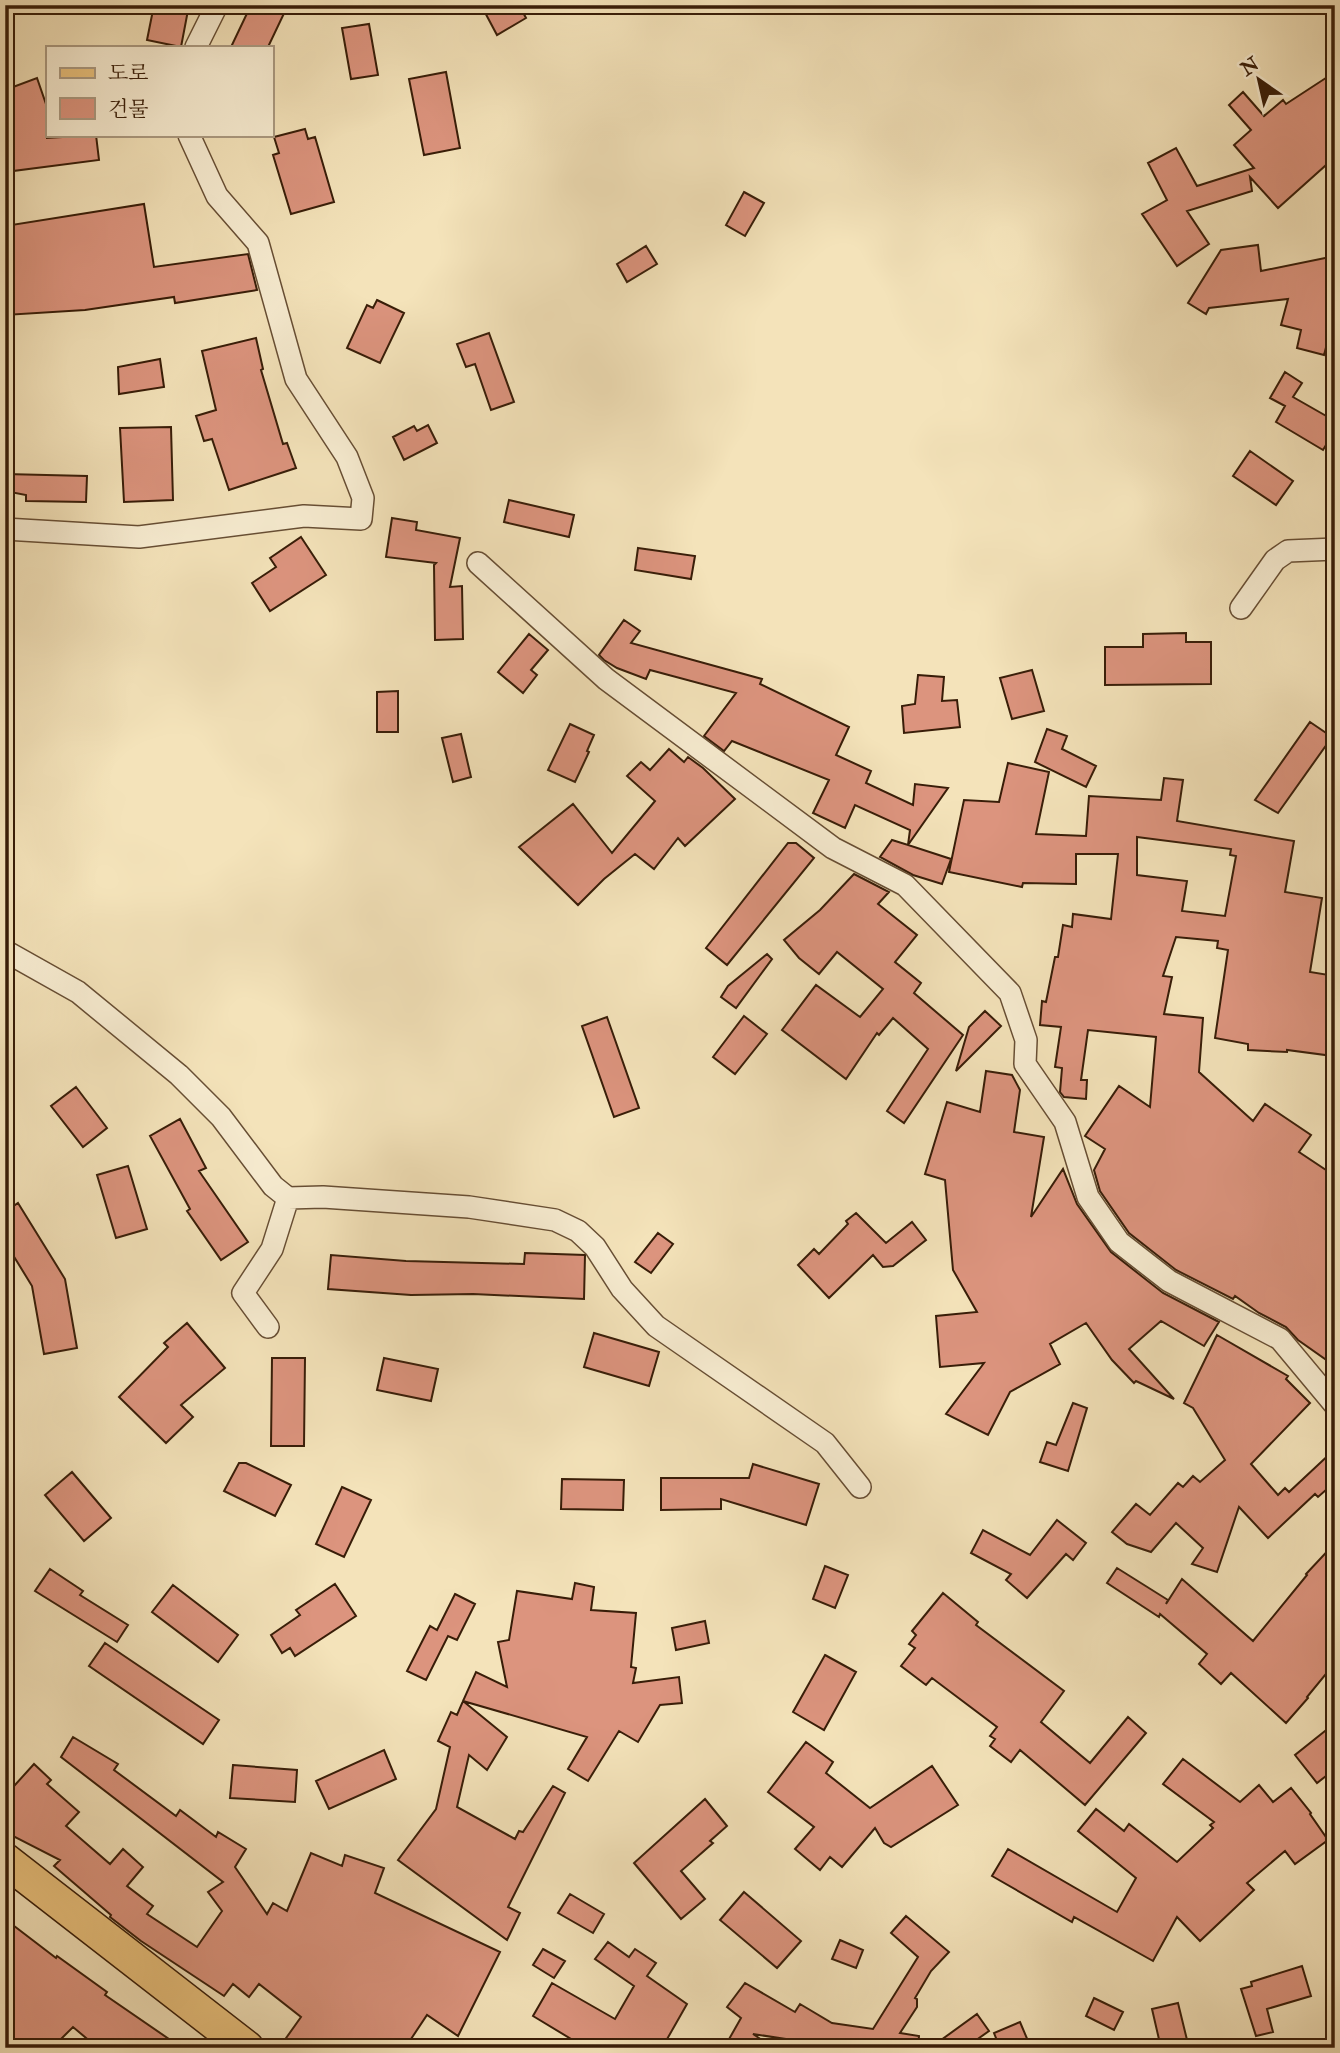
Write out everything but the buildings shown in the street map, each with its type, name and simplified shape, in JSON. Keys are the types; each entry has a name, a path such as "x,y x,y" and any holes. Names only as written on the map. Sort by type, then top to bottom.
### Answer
{"main road":[{"path":"8,1868 247,2048"}],"street":[{"path":"196,46 217,5"},
{"path":"5,529 139,537 304,516 361,519 363,498 347,457 296,379 258,243 217,196 190,136"},
{"path":"1241,608 1275,560 1288,551 1335,549"},
{"path":"478,563 606,679 833,848 905,885 1010,993 1026,1040 1025,1064 1065,1122 1088,1197 1119,1242 1169,1281 1280,1339 1335,1405"},
{"path":"5,951 78,992 179,1075 221,1117 273,1186 288,1198 323,1197 470,1207 555,1220 578,1231 595,1247 622,1289 656,1326 825,1443 860,1487"},
{"path":"268,1327 243,1293 271,1249 288,1198"}]}
